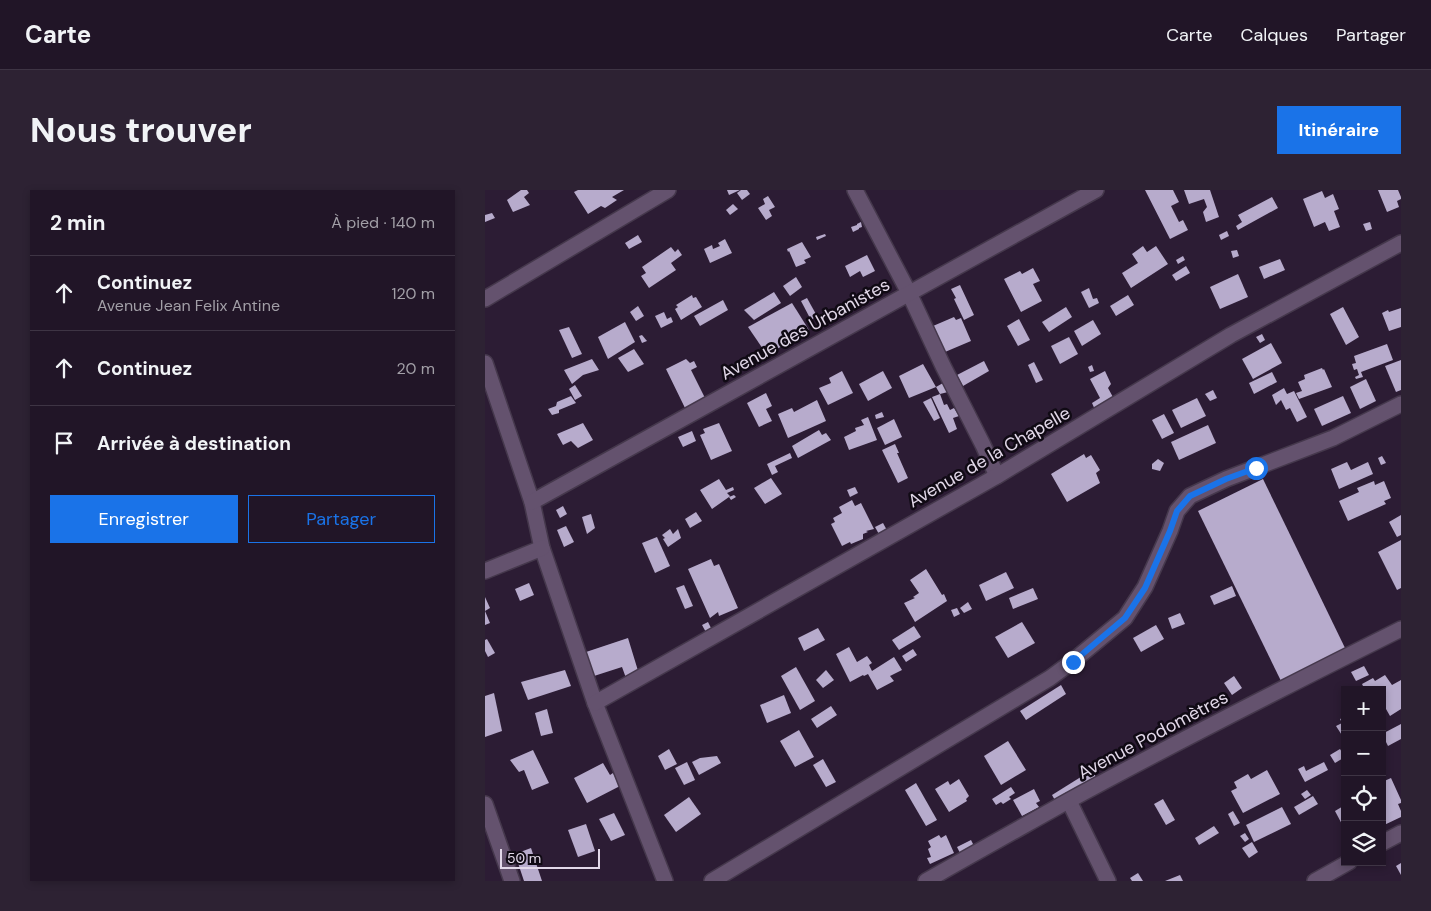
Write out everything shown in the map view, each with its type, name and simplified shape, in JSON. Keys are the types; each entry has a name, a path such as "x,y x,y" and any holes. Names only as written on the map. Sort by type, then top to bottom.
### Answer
{"street":[{"path":"485,299 668,190"},
{"path":"855,190 909,293 997,476"},
{"name":"Avenue des Urbanistes","path":"532,502 1096,190"},
{"name":"Avenue de la Chapelle","path":"595,703 997,476 1231,335 1401,243"},
{"path":"485,363 532,502 543,548 595,703 665,881"},
{"path":"712,881 1050,678 1073,662 1125,618 1145,588 1177,511 1190,496 1226,479 1333,438 1401,404"},
{"path":"485,571 543,548"},
{"name":"Avenue Podomètres","path":"926,881 1069,801 1401,629"},
{"path":"1069,801 1108,881"},
{"path":"485,804 512,881"},
{"path":"1386,841 1401,833"},
{"path":"1315,881 1342,866"}],"building":[{"path":"521,190 527,190 529,193 524,197 530,205 513,212 507,200"},
{"path":"578,190 624,190 612,197 617,200 605,208 601,206 588,214 574,192"},
{"path":"727,190 740,190 729,195"},
{"path":"741,190 747,190 750,194 742,200 737,193"},
{"path":"1145,190 1173,190 1179,202 1171,206 1179,222 1183,220 1188,230 1170,239"},
{"path":"1184,190 1210,190 1219,217 1206,222 1203,212 1207,207 1204,199 1189,204"},
{"path":"1378,190 1398,190 1401,197 1397,201 1399,207 1387,212"},
{"path":"1322,191 1325,198 1333,194 1339,209 1334,211 1340,227 1329,231 1325,222 1314,227 1303,199"},
{"path":"768,196 775,207 769,210 772,216 766,220 758,208 765,204 763,199"},
{"path":"1272,197 1278,208 1238,230 1236,226 1242,222 1238,215"},
{"path":"733,204 738,209 730,215 726,210"},
{"path":"492,213 495,218 485,222 485,215"},
{"path":"861,222 862,227 853,232 851,227"},
{"path":"1370,222 1372,229 1366,231 1363,224"},
{"path":"1227,231 1229,236 1221,240 1219,235"},
{"path":"825,234 826,236 817,240 816,237"},
{"path":"638,235 642,242 629,249 625,243"},
{"path":"725,239 732,253 710,263 704,249 712,245 713,249 720,246 718,243"},
{"path":"802,242 811,257 804,260 806,263 796,267 787,249"},
{"path":"1143,246 1147,252 1156,246 1168,264 1131,288 1122,273 1138,263 1132,254"},
{"path":"671,247 675,252 678,249 682,255 671,263 676,270 649,288 641,276 646,273 642,267"},
{"path":"1237,250 1239,256 1233,258 1231,251"},
{"path":"867,255 875,271 863,277 860,271 850,277 845,266"},
{"path":"1183,256 1185,260 1178,264 1176,260"},
{"path":"1280,259 1285,270 1264,279 1259,267"},
{"path":"1186,266 1190,273 1176,281 1172,275"},
{"path":"1033,268 1040,281 1033,284 1042,301 1021,312 1004,279 1020,271 1022,274"},
{"path":"1238,274 1248,297 1220,309 1210,287"},
{"path":"796,277 802,287 790,296 783,286"},
{"path":"960,285 974,315 964,320 951,289"},
{"path":"1089,288 1093,299 1097,298 1099,303 1089,308 1081,292"},
{"path":"774,292 781,303 754,320 744,310"},
{"path":"692,295 693,298 696,297 702,307 681,320 675,309 678,307 676,305"},
{"path":"1128,295 1134,305 1116,316 1110,306"},
{"path":"807,298 817,316 811,320 801,301"},
{"path":"723,300 728,310 700,326 694,316"},
{"path":"792,303 809,330 767,355 748,327"},
{"path":"638,306 644,316 636,321 630,312"},
{"path":"1066,307 1072,317 1049,332 1042,322"},
{"path":"1343,307 1359,337 1346,345 1330,314"},
{"path":"1401,308 1401,327 1389,331 1382,313"},
{"path":"664,312 667,319 671,317 673,322 661,328 655,316"},
{"path":"954,317 956,320 961,318 971,341 945,352 933,326"},
{"path":"1019,319 1030,340 1018,346 1007,326"},
{"path":"1093,320 1101,334 1082,346 1074,331"},
{"path":"625,322 635,342 608,359 598,337"},
{"path":"569,327 582,354 572,358 559,330"},
{"path":"1262,334 1265,340 1260,343 1256,337"},
{"path":"642,335 647,341 642,343 639,336"},
{"path":"1069,337 1078,354 1060,364 1051,346"},
{"path":"1271,343 1282,363 1253,379 1242,359"},
{"path":"1387,344 1393,360 1361,372 1363,377 1356,379 1355,377 1359,375 1357,369 1354,370 1352,364 1356,363 1354,356"},
{"path":"634,349 644,364 628,372 618,358"},
{"path":"592,359 599,370 583,375 572,384 564,370"},
{"path":"686,359 690,363 694,361 697,367 691,370 705,398 685,408 666,369"},
{"path":"1401,360 1401,390 1396,392 1385,366"},
{"path":"984,361 989,371 963,386 957,375"},
{"path":"1034,362 1043,380 1036,383 1028,365"},
{"path":"923,364 936,387 909,398 899,376"},
{"path":"1092,365 1094,371 1090,372 1088,367"},
{"path":"1322,368 1332,387 1299,399 1296,393 1302,391 1298,382 1305,379 1304,375"},
{"path":"842,371 853,393 828,405 819,388 831,383 829,378"},
{"path":"883,371 892,388 868,401 859,384"},
{"path":"1105,371 1111,384 1108,388 1114,399 1096,412 1092,403 1100,398 1090,379"},
{"path":"1272,372 1277,382 1254,394 1249,383"},
{"path":"1366,379 1376,401 1360,409 1350,387"},
{"path":"943,383 948,392 940,394 936,387"},
{"path":"575,385 582,396 575,400 569,389"},
{"path":"1284,388 1287,394 1294,391 1307,417 1297,422 1290,408 1286,410 1281,400 1276,405 1272,395"},
{"path":"1213,390 1217,398 1210,401 1205,394"},
{"path":"766,393 772,406 766,409 772,421 759,427 747,403"},
{"path":"940,394 944,405 947,404 950,410 954,408 959,416 953,418 957,429 949,433 932,397"},
{"path":"571,396 576,403 552,415 548,409 556,406 557,402"},
{"path":"1343,396 1351,413 1322,426 1314,409"},
{"path":"931,398 940,418 934,421 923,402"},
{"path":"1197,398 1206,416 1181,428 1172,410"},
{"path":"817,400 826,421 788,438 778,414 792,408 794,412"},
{"path":"882,412 884,417 876,419 875,415"},
{"path":"1164,414 1174,433 1162,439 1152,420"},
{"path":"868,417 877,440 849,450 844,437 856,431 855,428 864,425 861,420"},
{"path":"894,419 902,437 885,445 877,428"},
{"path":"583,423 593,440 578,448 571,441 563,445 557,434"},
{"path":"719,423 732,451 711,460 700,435 705,433 703,429"},
{"path":"1208,425 1216,443 1179,460 1171,442"},
{"path":"819,430 822,435 826,433 831,440 798,458 792,446"},
{"path":"692,431 696,441 683,447 678,437"},
{"path":"895,444 908,478 898,483 882,450"},
{"path":"790,453 792,458 775,466 778,472 772,475 767,464"},
{"path":"1084,454 1086,458 1091,455 1100,470 1096,473 1100,483 1067,502 1051,474"},
{"path":"1382,456 1386,463 1381,465 1378,458"},
{"path":"1158,459 1164,463 1160,471 1152,469 1152,464"},
{"path":"1347,462 1351,470 1368,462 1373,474 1339,489 1331,469"},
{"path":"771,478 782,494 765,504 754,488"},
{"path":"719,479 726,490 733,487 734,490 727,493 730,496 712,509 700,490"},
{"path":"1263,479 1346,650 1281,681 1198,511"},
{"path":"1374,481 1375,485 1384,481 1391,498 1384,501 1386,504 1348,521 1339,501 1359,492 1357,488"},
{"path":"855,487 858,493 850,497 847,490"},
{"path":"734,495 736,497 731,500 729,497"},
{"path":"852,500 855,506 861,503 874,529 866,531 868,532 863,534 863,539 842,546 831,524 835,522 833,518 842,513 839,507"},
{"path":"563,506 567,514 560,518 556,510"},
{"path":"696,512 702,521 690,528 685,519"},
{"path":"591,514 595,528 587,534 582,517"},
{"path":"1401,515 1401,535 1397,537 1389,522"},
{"path":"883,523 889,534 880,536 875,527"},
{"path":"566,526 574,542 564,547 557,530"},
{"path":"670,529 673,534 678,529 681,538 668,547 662,535"},
{"path":"657,537 670,566 655,573 642,543"},
{"path":"1401,540 1401,588 1397,590 1378,552"},
{"path":"711,559 714,566 719,564 738,608 719,616 718,612 710,618 688,569"},
{"path":"926,569 947,601 915,622 904,603 915,598 913,597 919,593 910,580"},
{"path":"1006,572 1014,588 986,601 979,585"},
{"path":"529,583 534,595 520,601 515,589"},
{"path":"684,585 693,606 685,609 676,588"},
{"path":"1232,586 1236,596 1214,605 1210,596"},
{"path":"1033,588 1038,599 1013,609 1009,598"},
{"path":"485,597 490,608 485,611"},
{"path":"968,602 972,609 964,613 960,608"},
{"path":"957,608 960,614 954,617 951,610"},
{"path":"485,611 490,623 485,625"},
{"path":"1180,613 1185,624 1172,629 1168,618"},
{"path":"708,622 714,634 708,636 702,625"},
{"path":"1022,622 1035,643 1008,658 995,637"},
{"path":"1156,625 1164,639 1141,652 1133,638"},
{"path":"914,626 921,637 899,650 892,640"},
{"path":"818,628 825,640 804,651 798,638"},
{"path":"628,638 639,674 626,678 622,667 594,676 586,652"},
{"path":"487,639 495,653 488,657 485,651 485,640"},
{"path":"849,647 857,662 867,656 872,663 869,665 872,671 894,657 902,670 890,676 894,681 877,690 868,674 850,682 836,654"},
{"path":"913,649 917,655 906,662 902,656"},
{"path":"1364,666 1369,675 1356,681 1351,672"},
{"path":"796,667 815,701 800,710 781,676"},
{"path":"565,670 571,686 528,700 521,682"},
{"path":"826,670 834,680 823,688 816,680"},
{"path":"1385,675 1392,685 1401,680 1401,709 1390,716 1386,709 1386,686 1363,686 1362,684 1373,678 1375,681"},
{"path":"1234,676 1242,688 1232,695 1224,683"},
{"path":"1061,685 1066,694 1026,720 1020,711"},
{"path":"494,693 502,731 485,737 485,696"},
{"path":"784,695 791,713 767,723 760,705"},
{"path":"831,706 837,715 817,728 811,719"},
{"path":"547,709 553,733 541,736 535,713"},
{"path":"1341,724 1341,734 1336,726"},
{"path":"1401,724 1401,739 1388,746 1386,732"},
{"path":"799,730 814,757 795,767 780,741"},
{"path":"1008,741 1026,770 1001,785 984,756"},
{"path":"669,749 677,764 665,770 658,756"},
{"path":"1340,749 1341,759 1335,763 1330,755"},
{"path":"533,750 549,783 532,790 524,770 519,772 510,760"},
{"path":"717,756 721,763 699,775 692,762 700,758"},
{"path":"823,759 836,782 826,787 813,765"},
{"path":"687,762 695,780 684,785 675,768"},
{"path":"1324,762 1328,770 1305,782 1298,769 1304,766 1306,771"},
{"path":"603,763 610,775 613,773 620,786 587,803 574,778"},
{"path":"1092,770 1096,777 1056,802 1052,795"},
{"path":"1267,770 1280,794 1243,813 1231,791 1237,788 1234,782 1248,774 1251,779"},
{"path":"1391,778 1401,800 1401,803 1398,804 1401,817 1386,824 1386,821 1386,780"},
{"path":"959,779 969,796 966,799 967,801 949,812 935,789 948,781 950,785"},
{"path":"916,783 937,820 926,826 905,790"},
{"path":"1011,787 1015,793 1009,797 1011,799 1003,804 1001,802 996,805 992,799"},
{"path":"1034,789 1040,801 1036,803 1039,807 1022,816 1013,800"},
{"path":"1307,790 1311,795 1305,799 1301,794"},
{"path":"1313,796 1318,804 1299,815 1294,807"},
{"path":"689,797 701,814 676,832 664,815"},
{"path":"1163,799 1175,820 1166,825 1154,804"},
{"path":"1282,807 1291,824 1254,842 1246,825"},
{"path":"1341,807 1341,822 1335,811"},
{"path":"1233,811 1240,823 1234,826 1228,814"},
{"path":"614,813 625,835 611,841 599,819"},
{"path":"586,824 595,851 578,857 568,830"},
{"path":"1214,826 1219,833 1199,845 1195,838"},
{"path":"1245,833 1249,839 1245,842 1240,836"},
{"path":"939,835 941,838 946,835 954,853 930,864 927,858 931,857 928,849 931,847 928,841"},
{"path":"971,840 975,848 961,855 957,847"},
{"path":"1252,842 1258,852 1249,858 1242,848"},
{"path":"531,848 542,881 524,881 515,854"},
{"path":"1401,863 1401,875 1396,866"},
{"path":"1138,873 1143,881 1132,881 1130,878"},
{"path":"1180,875 1183,881 1165,881"}],"route":[{"path":"1073,662 1125,618 1145,588 1177,511 1190,496 1226,479 1256,468"}]}
